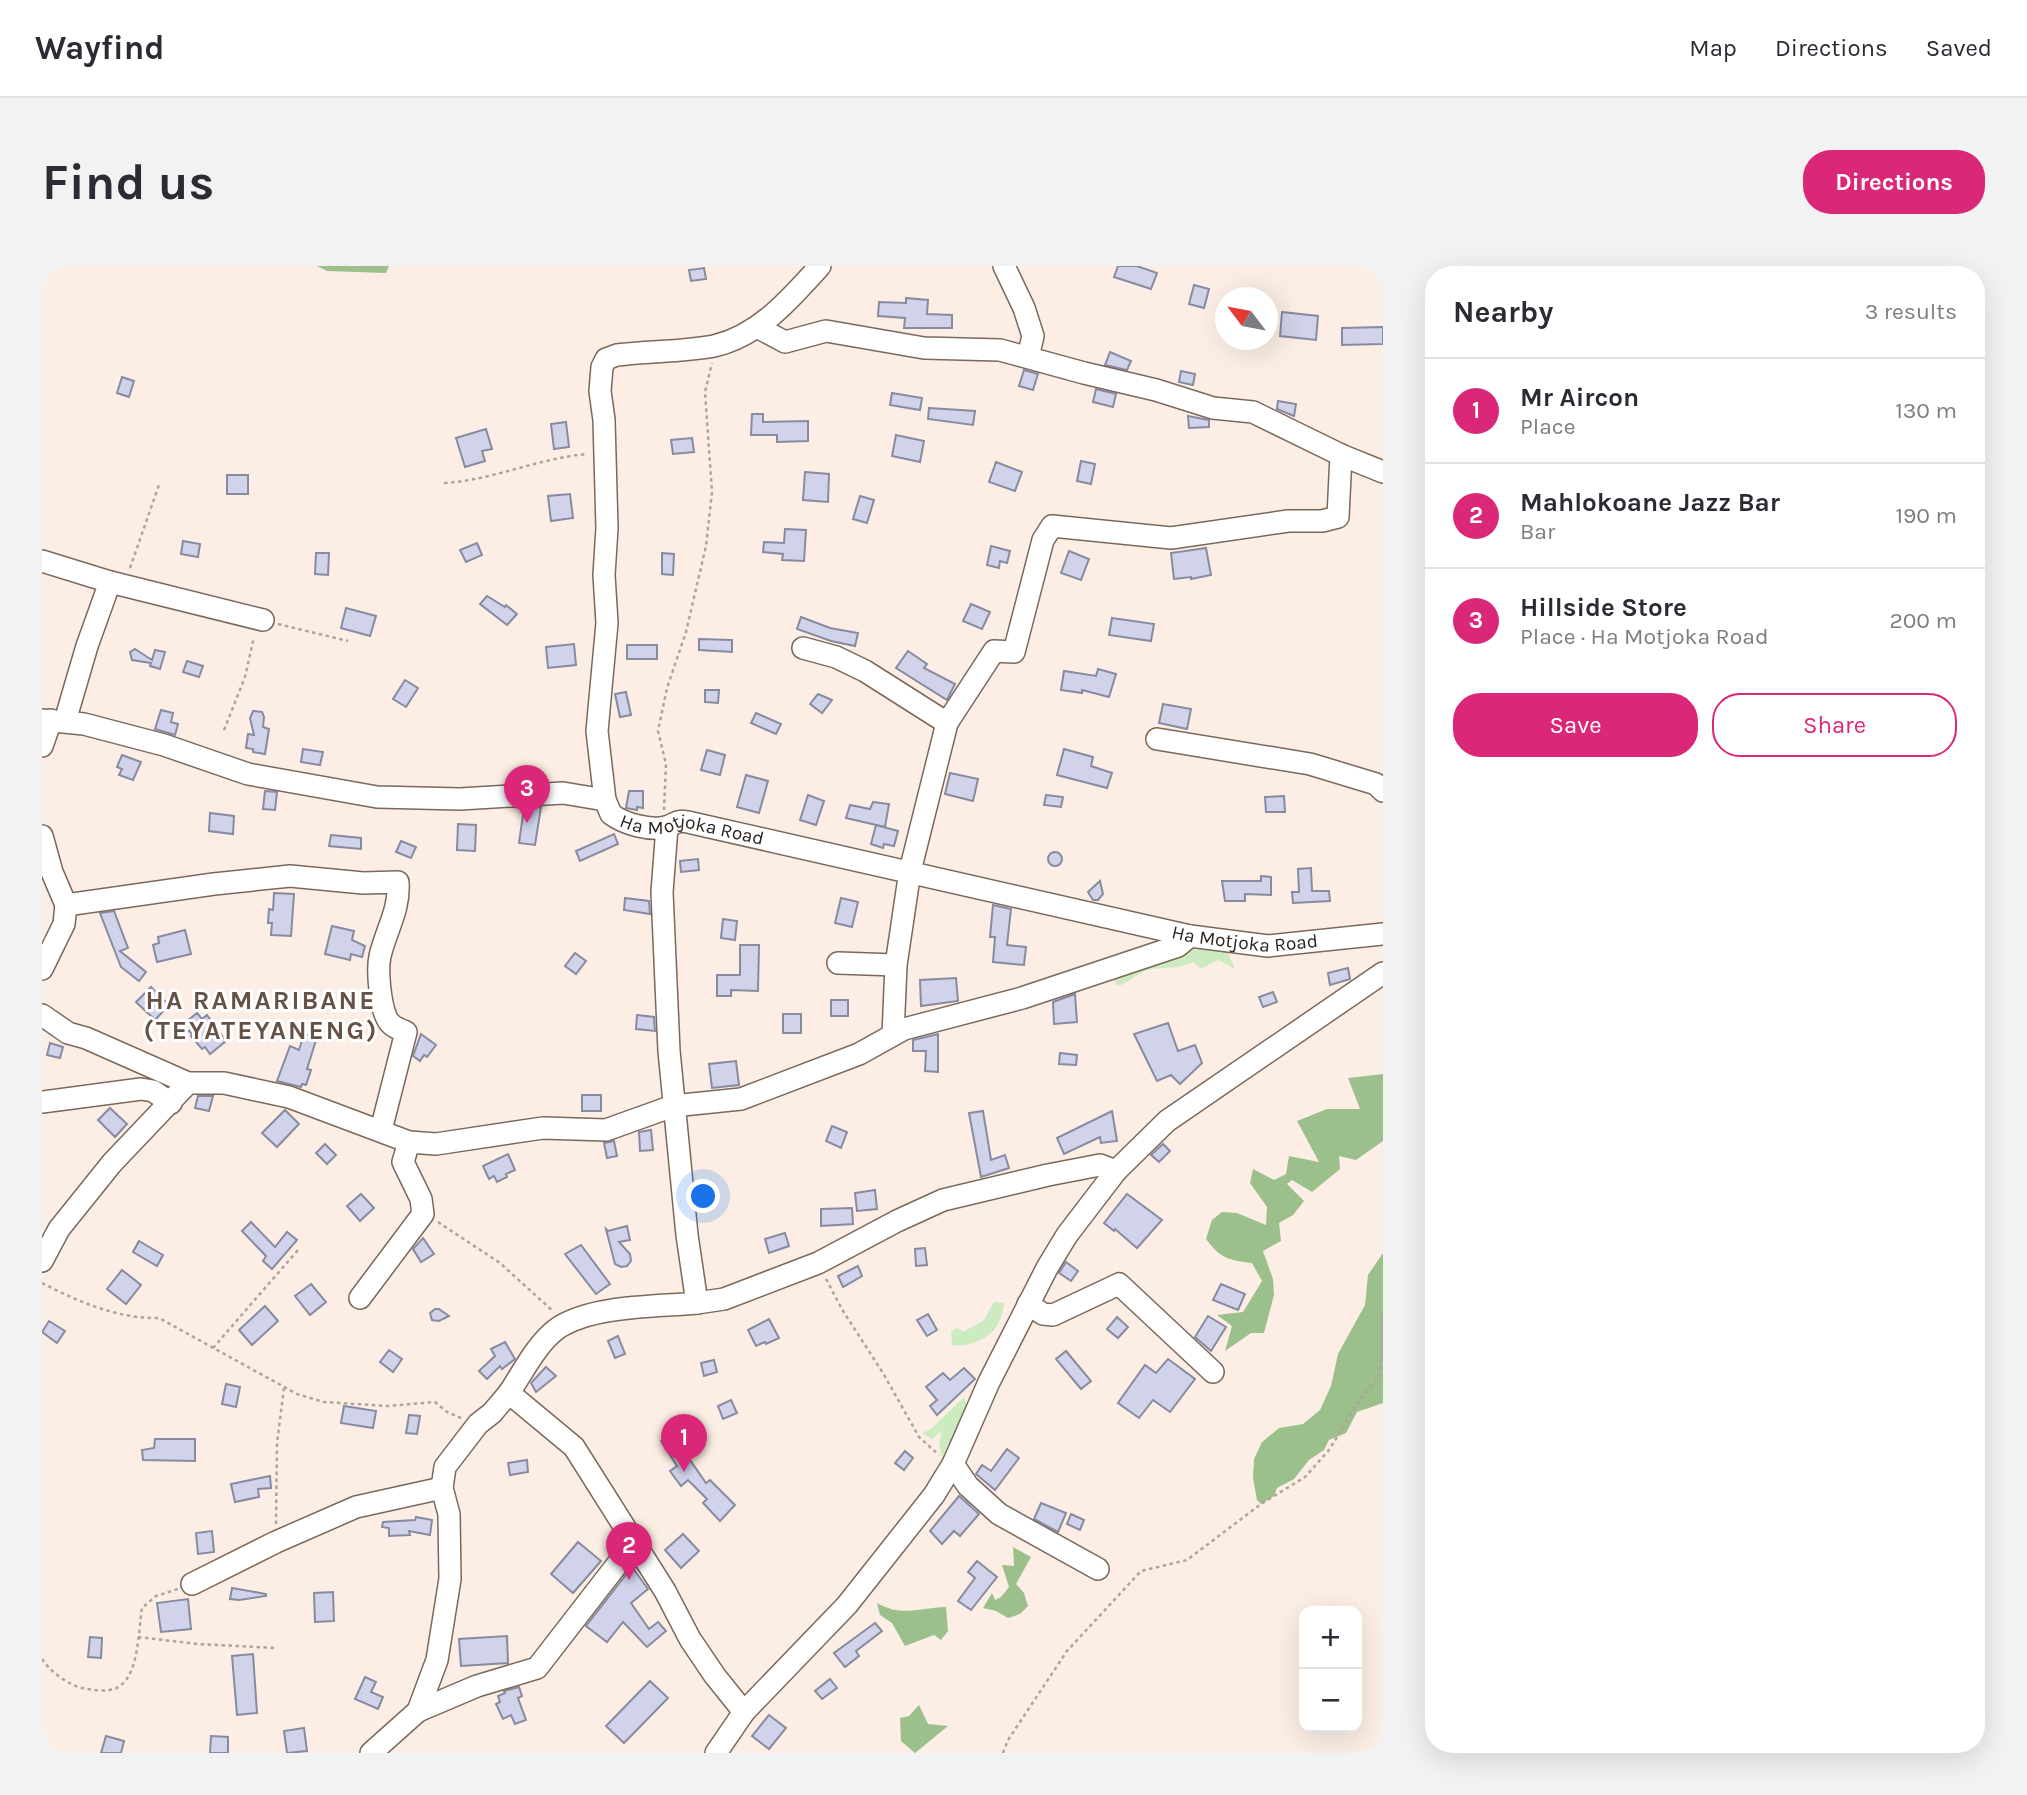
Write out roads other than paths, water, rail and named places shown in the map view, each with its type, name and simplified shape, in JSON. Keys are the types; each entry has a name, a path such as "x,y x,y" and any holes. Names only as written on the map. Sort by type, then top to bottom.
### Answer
{"street":[{"name":"Ha Motjoka Road","path":"820,266 777,312 757,327 735,338 716,345 642,352 606,359 603,367 600,391 605,453 607,528 604,575 607,623 597,731 605,800 615,818 637,825 667,827 675,821 681,821 1190,936 1268,946 1383,934"},
{"path":"1004,266 1024,308 1033,336 1028,357"},
{"path":"757,327 785,342 826,331 924,348 1000,350 1156,390 1213,408 1253,412 1341,455 1383,472"},
{"path":"893,1035 895,965 910,871 947,723 994,651 1014,652 1043,540 1052,526 1171,538 1288,522 1322,521 1338,517 1341,455"},
{"path":"42,561 263,620"},
{"path":"42,746 117,583"},
{"path":"803,648 836,657 865,671 947,723"},
{"path":"52,720 84,724 164,745 248,774 377,797 460,799 563,793 605,800"},
{"path":"1157,738 1310,764 1376,784 1383,791"},
{"path":"667,827 662,892 673,1107 697,1303"},
{"path":"42,836 52,872 66,905 64,924 42,969"},
{"path":"66,905 289,876 363,883 398,882 394,917 380,957 382,1005 390,1023 406,1032 381,1130"},
{"path":"42,1016 68,1033 86,1038 188,1083 223,1083 289,1097 409,1142 436,1144 543,1128 606,1130 673,1107 741,1098 859,1054 904,1030 1022,998 1178,946 1190,936"},
{"path":"838,963 895,965"},
{"path":"716,1753 744,1712 847,1605 934,1495 953,1464 1028,1304 1063,1242 1116,1171 1167,1121 1383,973"},
{"path":"42,1261 59,1229 112,1163 188,1083"},
{"path":"42,1102 141,1089 153,1091 171,1102"},
{"path":"360,1298 423,1213 421,1199 403,1162 409,1142"},
{"path":"418,1711 437,1660 450,1579 449,1514 442,1488 445,1467 478,1424 509,1394 547,1338 559,1327 606,1310 724,1299 818,1263 943,1200 1100,1165 1116,1171"},
{"path":"1028,1304 1043,1314 1054,1315 1119,1284 1213,1372"},
{"path":"509,1394 573,1447 665,1591 690,1639 744,1712"},
{"path":"953,1464 968,1486 999,1514 1098,1569"},
{"path":"192,1584 276,1542 356,1507 442,1488"},
{"path":"371,1753 418,1711 477,1686 537,1668 633,1544"}],"place":[{"name":"Hillside Store","path":"527,823"},
{"name":"Mr Aircon","path":"684,1472"},
{"name":"Mahlokoane Jazz Bar","path":"629,1580"}],"district":[{"name":"HA RAMARIBANE (TEYATEYANENG)","path":"261,1015"}]}
